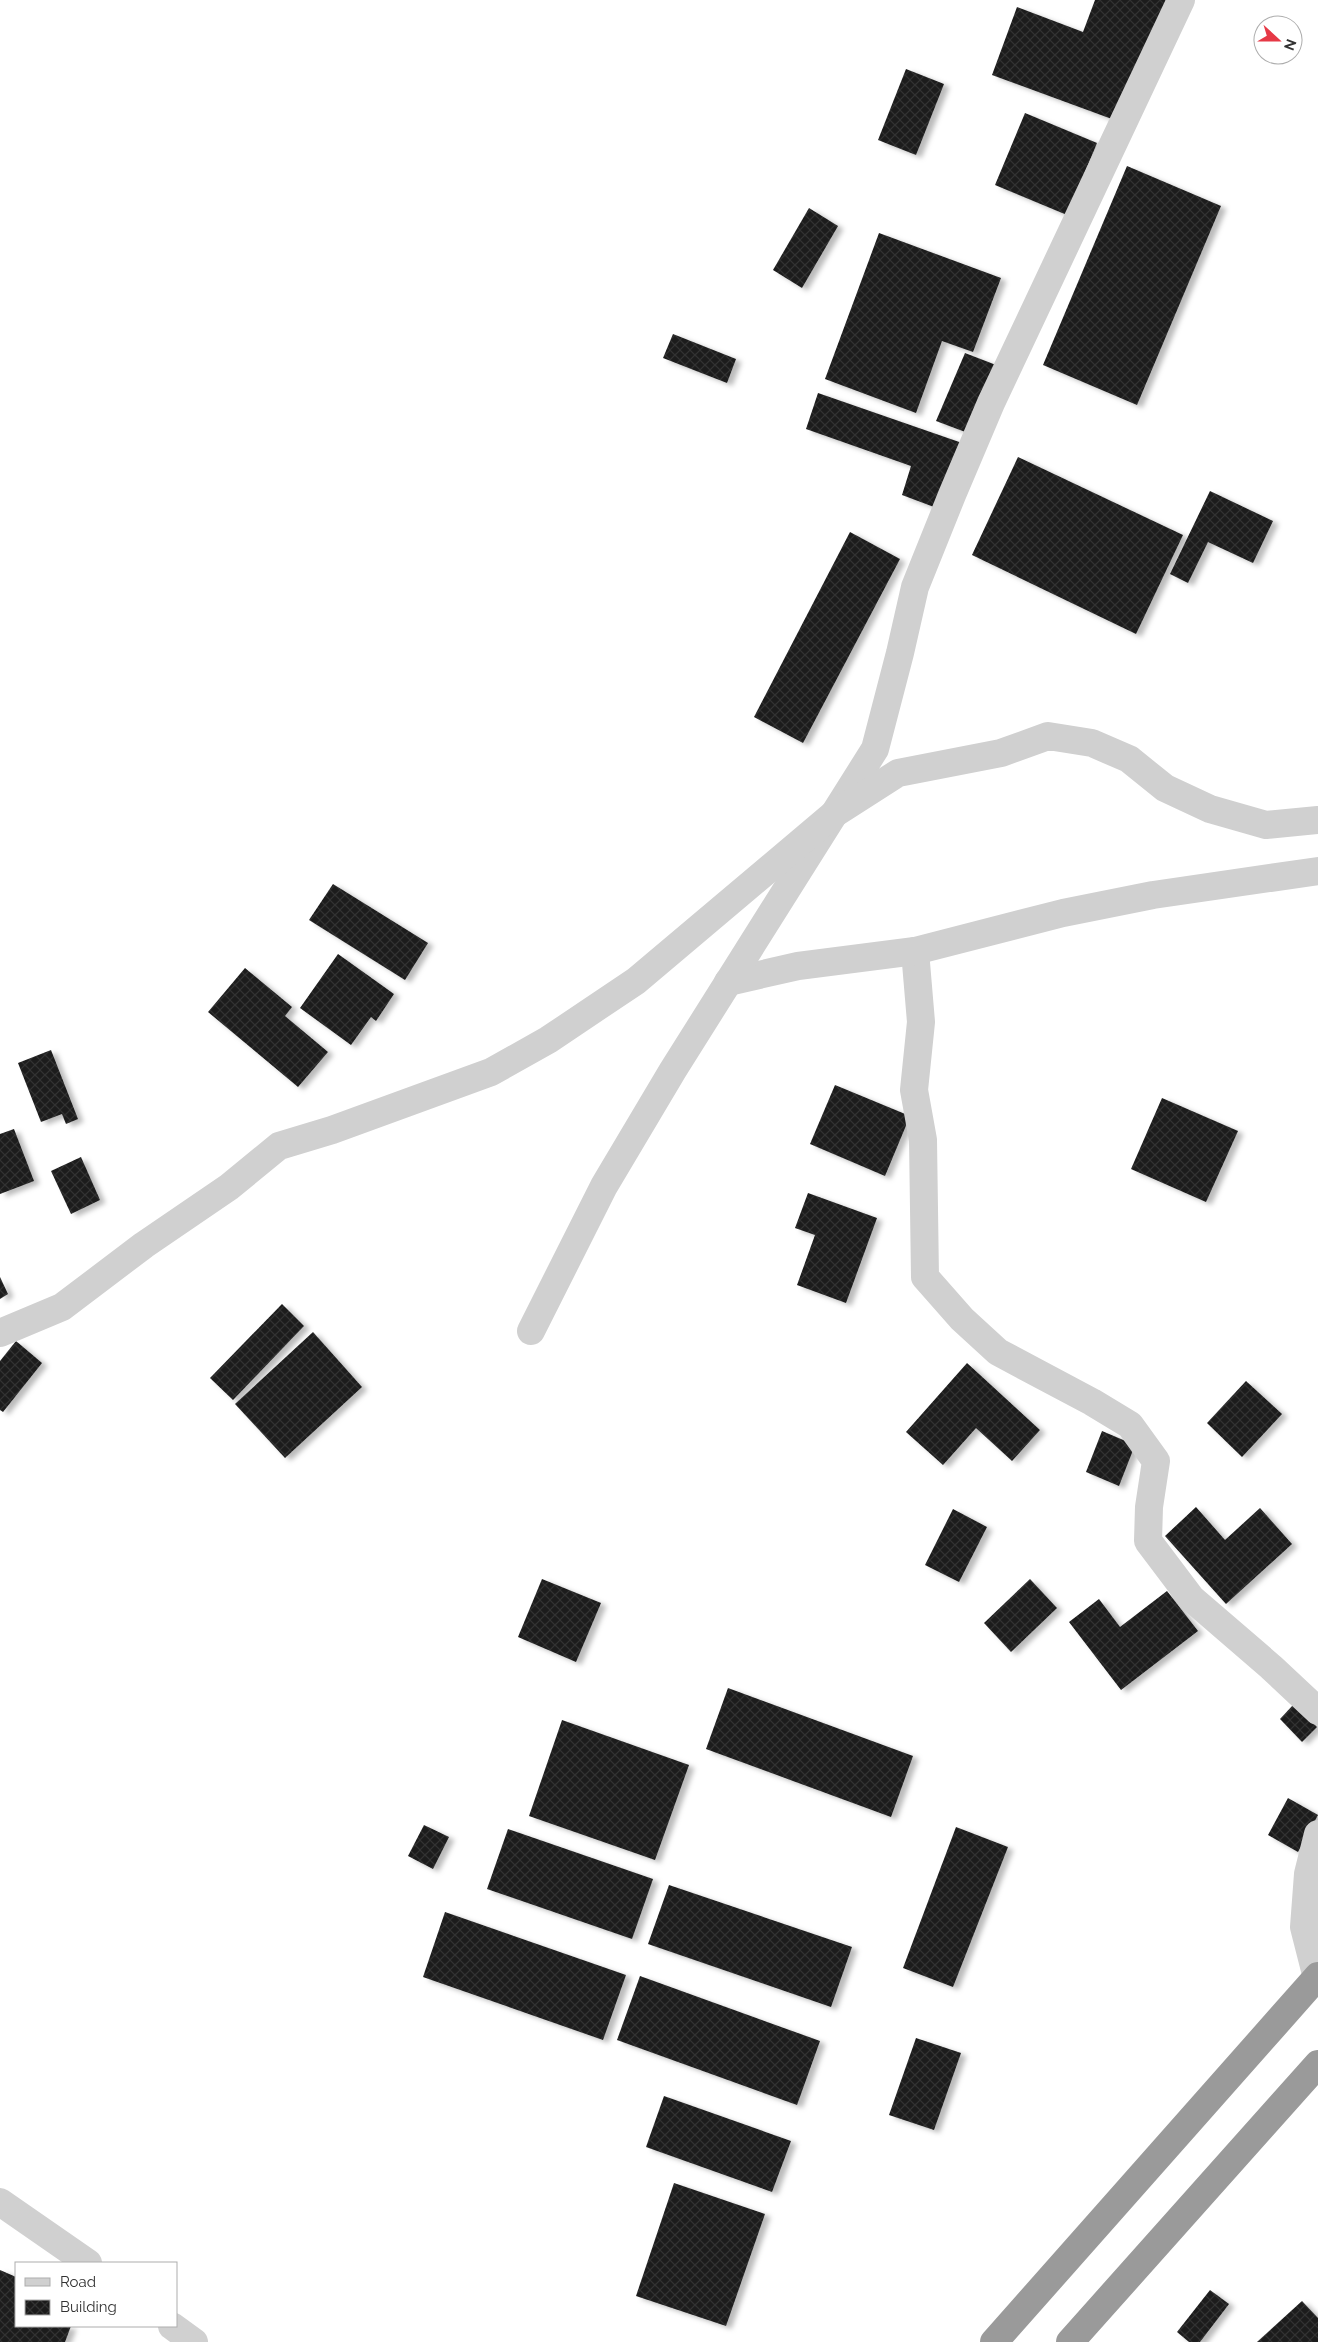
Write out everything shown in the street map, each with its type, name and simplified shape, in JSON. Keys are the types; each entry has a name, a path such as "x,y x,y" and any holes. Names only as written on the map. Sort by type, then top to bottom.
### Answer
{"highway":[{"path":"994,2342 1317,1977"},
{"path":"1070,2342 1318,2064"}],"street":[{"path":"531,1331 604,1186 673,1070 875,749 915,587 952,495 991,403 1181,0"},
{"path":"0,1333 62,1307 144,1245 228,1187 279,1146 332,1130 491,1072 548,1040 636,981 834,814 898,773 1001,753 1048,736 1092,743 1129,758 1165,788 1210,808 1266,825 1318,820"},
{"path":"728,982 798,966 914,950 1064,913 1154,895 1318,870"},
{"path":"914,950 921,1022 914,1090 923,1140 925,1277 962,1319 998,1352 1092,1402 1130,1425 1156,1461 1149,1507 1148,1541 1191,1598 1271,1667 1318,1712"},
{"path":"1317,1977 1304,1927 1308,1874 1318,1834"},
{"path":"3,2210 86,2262"},
{"path":"173,2327 194,2342"}],"building":[{"path":"1095,0 1166,0 1120,122 992,75 1017,7 1083,32"},
{"path":"906,69 944,84 916,155 878,140"},
{"path":"1025,113 1097,143 1067,215 995,185"},
{"path":"1127,166 1221,206 1137,405 1043,365"},
{"path":"809,208 838,226 802,288 773,270"},
{"path":"879,233 1001,278 973,352 942,341 916,413 825,379"},
{"path":"673,334 736,359 727,383 663,358"},
{"path":"965,353 996,365 968,433 936,421"},
{"path":"818,393 965,444 942,510 902,495 911,466 806,429"},
{"path":"1018,457 1183,535 1136,634 972,555"},
{"path":"1210,491 1273,521 1253,563 1208,542 1188,583 1170,574"},
{"path":"850,532 900,559 803,743 754,717"},
{"path":"333,884 428,943 405,980 309,920"},
{"path":"338,954 394,994 376,1021 371,1017 351,1045 300,1008"},
{"path":"245,968 292,1007 285,1016 328,1052 298,1087 208,1012"},
{"path":"51,1050 78,1119 66,1124 62,1114 41,1122 18,1063"},
{"path":"835,1085 910,1116 885,1176 810,1144"},
{"path":"1162,1098 1238,1131 1206,1202 1131,1169"},
{"path":"14,1129 34,1181 0,1194 0,1134"},
{"path":"81,1157 100,1200 71,1214 51,1171"},
{"path":"808,1193 877,1218 846,1303 797,1285 815,1235 795,1228"},
{"path":"0,1277 8,1294 0,1299"},
{"path":"282,1304 304,1326 233,1400 210,1378"},
{"path":"313,1332 362,1387 285,1458 235,1404"},
{"path":"16,1341 42,1363 3,1412 0,1410 0,1361"},
{"path":"967,1363 1040,1430 1012,1461 976,1428 943,1465 906,1432"},
{"path":"1246,1381 1282,1414 1242,1457 1207,1423"},
{"path":"1102,1431 1135,1445 1119,1486 1086,1472"},
{"path":"1196,1507 1225,1540 1260,1508 1292,1544 1226,1604 1165,1536"},
{"path":"953,1509 987,1527 959,1582 925,1565"},
{"path":"542,1579 601,1603 576,1662 518,1637"},
{"path":"1030,1579 1057,1608 1011,1652 984,1623"},
{"path":"1167,1591 1198,1631 1121,1690 1069,1622 1099,1599 1120,1627"},
{"path":"728,1688 913,1756 891,1817 706,1749"},
{"path":"1294,1704 1317,1727 1302,1742 1280,1719"},
{"path":"562,1720 689,1765 655,1860 529,1816"},
{"path":"1288,1798 1318,1815 1298,1852 1268,1835"},
{"path":"424,1825 449,1837 433,1869 408,1856"},
{"path":"956,1827 1008,1847 953,1987 903,1968"},
{"path":"508,1829 653,1879 632,1939 487,1889"},
{"path":"669,1885 852,1947 831,2007 648,1944"},
{"path":"445,1912 626,1975 603,2040 423,1977"},
{"path":"640,1976 820,2041 797,2105 617,2040"},
{"path":"916,2038 961,2053 934,2130 889,2115"},
{"path":"664,2096 791,2141 772,2192 646,2147"},
{"path":"674,2183 765,2214 726,2326 636,2296"},
{"path":"0,2270 15,2277 15,2327 71,2327 65,2342 0,2342"},
{"path":"1210,2290 1229,2304 1200,2342 1189,2342 1177,2332"},
{"path":"1302,2301 1318,2318 1318,2342 1257,2342"}]}
